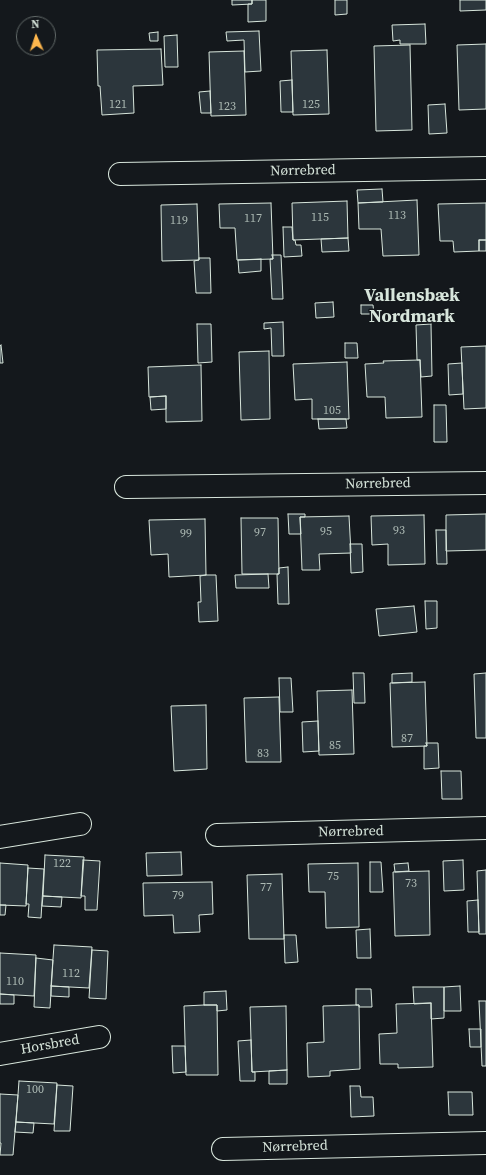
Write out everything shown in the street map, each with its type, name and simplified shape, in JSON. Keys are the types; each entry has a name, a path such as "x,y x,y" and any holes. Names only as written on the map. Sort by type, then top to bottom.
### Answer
{"street":[{"name":"Nørrebred","path":"120,174 486,168"},
{"name":"Nørrebred","path":"126,487 486,483"},
{"path":"0,837 80,824"},
{"name":"Nørrebred","path":"217,836 486,828"},
{"name":"Horsbred","path":"0,1054 99,1037"},
{"name":"Nørrebred","path":"223,1149 486,1143"}],"building":[{"path":"232,0 252,0 252,4 232,5"},
{"path":"252,0 266,0 266,21 248,22 248,4 252,4"},
{"path":"335,0 347,0 347,14 335,15"},
{"path":"460,0 486,0 486,10 460,11"},
{"path":"425,24 426,44 400,44 400,40 393,41 392,25"},
{"path":"259,31 261,71 245,72 244,40 227,41 226,32"},
{"path":"158,32 158,41 150,41 149,33"},
{"path":"177,35 178,67 165,67 164,36"},
{"path":"486,44 486,109 459,110 457,45"},
{"path":"410,45 412,130 376,131 374,46"},
{"path":"161,49 163,85 133,86 134,113 102,115 100,86 98,86 97,50"},
{"path":"327,50 329,114 293,115 291,51"},
{"path":"244,51 246,115 211,116 209,52"},
{"path":"292,80 293,112 281,112 280,81"},
{"path":"210,91 211,113 201,113 199,92"},
{"path":"445,104 447,133 429,134 428,105"},
{"path":"382,189 383,202 358,203 357,190"},
{"path":"417,200 419,255 383,256 381,229 359,229 358,203"},
{"path":"347,201 348,238 293,240 292,203"},
{"path":"271,203 273,259 237,260 235,228 220,228 219,204"},
{"path":"486,203 486,240 479,240 479,251 454,252 453,241 440,241 438,204"},
{"path":"197,204 199,260 162,261 161,205"},
{"path":"283,227 292,227 293,240 295,240 296,245 301,245 302,256 284,257"},
{"path":"348,238 349,251 322,252 321,239"},
{"path":"479,240 486,240 486,251 479,251"},
{"path":"272,255 281,255 283,299 272,299 270,259 273,259"},
{"path":"199,258 210,258 211,293 196,293 194,261 199,260"},
{"path":"261,259 261,271 239,273 238,260"},
{"path":"333,302 334,317 316,318 315,303"},
{"path":"361,305 373,305 374,314 361,314"},
{"path":"283,322 284,356 272,356 271,328 264,329 264,323"},
{"path":"197,324 211,324 212,362 198,363"},
{"path":"431,324 432,376 421,377 420,360 417,360 416,325"},
{"path":"345,343 357,343 358,358 345,358"},
{"path":"1,345 3,363 0,363"},
{"path":"486,346 486,408 464,409 461,347"},
{"path":"269,351 270,419 241,420 239,352"},
{"path":"420,360 422,417 386,418 385,397 367,397 365,364 384,363 383,361"},
{"path":"347,362 349,419 312,419 312,399 295,400 293,364"},
{"path":"462,363 463,394 449,395 448,364"},
{"path":"201,365 202,421 166,422 166,396 149,397 148,367"},
{"path":"166,396 166,409 151,410 150,397"},
{"path":"434,405 446,405 447,442 434,442"},
{"path":"318,419 346,419 347,428 319,429"},
{"path":"288,514 305,514 305,517 300,517 301,534 289,534"},
{"path":"486,514 486,550 446,551 446,515"},
{"path":"424,515 425,564 388,565 388,544 372,545 371,516"},
{"path":"349,516 351,553 319,554 320,570 302,570 300,517"},
{"path":"241,518 278,518 279,574 242,574"},
{"path":"205,519 206,575 169,577 168,554 151,555 149,520"},
{"path":"436,530 446,530 447,564 437,564"},
{"path":"350,544 362,544 363,572 351,573"},
{"path":"288,567 289,604 278,604 277,574 279,574 279,568"},
{"path":"268,574 269,588 236,588 235,575"},
{"path":"216,575 218,621 199,622 198,602 201,602 200,576"},
{"path":"425,601 437,601 437,628 426,629"},
{"path":"414,606 417,632 379,636 376,609"},
{"path":"353,673 364,673 365,703 354,703"},
{"path":"412,673 412,682 392,683 392,674"},
{"path":"486,673 486,738 476,738 474,674"},
{"path":"279,678 291,678 293,712 280,712"},
{"path":"425,682 427,746 392,747 390,683"},
{"path":"352,690 354,754 319,755 317,691"},
{"path":"279,697 281,762 246,762 244,698"},
{"path":"206,705 207,769 174,771 171,706"},
{"path":"318,721 319,751 303,752 302,722"},
{"path":"426,743 438,743 439,768 424,769 424,746 427,746"},
{"path":"441,771 461,771 462,799 442,799"},
{"path":"181,852 182,875 147,876 146,853"},
{"path":"45,855 84,857 81,898 43,896"},
{"path":"83,860 100,861 97,910 85,910 85,896 81,896"},
{"path":"463,860 464,890 444,891 443,861"},
{"path":"370,862 381,862 383,892 370,892"},
{"path":"0,863 28,865 26,906 0,905"},
{"path":"358,863 359,927 326,928 325,892 309,892 308,864"},
{"path":"408,863 409,871 395,872 394,864"},
{"path":"28,868 44,869 41,918 28,917 29,904 26,904"},
{"path":"486,870 486,934 479,934 477,871"},
{"path":"429,871 430,935 395,936 393,872"},
{"path":"282,874 284,939 249,939 247,875"},
{"path":"212,882 213,914 199,915 200,932 174,933 173,915 144,916 143,883"},
{"path":"43,896 62,897 61,907 42,906"},
{"path":"478,900 479,932 468,932 467,901"},
{"path":"0,905 6,905 5,915 0,915"},
{"path":"370,929 371,958 357,958 356,930"},
{"path":"284,935 296,935 298,962 285,963"},
{"path":"54,945 92,947 89,988 51,986"},
{"path":"92,950 108,951 106,999 89,998"},
{"path":"0,953 36,955 34,996 0,994"},
{"path":"36,958 53,960 50,1008 34,1007"},
{"path":"51,986 69,987 69,997 51,996"},
{"path":"460,986 461,1011 444,1011 444,987"},
{"path":"413,987 444,987 444,1018 431,1019 431,1003 414,1004"},
{"path":"356,989 371,989 372,1007 359,1007 359,1005 356,1005"},
{"path":"226,991 227,1010 217,1011 217,1005 204,1005 204,992"},
{"path":"0,994 14,995 14,1004 0,1004"},
{"path":"479,1001 486,1001 486,1066 482,1066"},
{"path":"431,1003 433,1067 398,1068 398,1064 380,1064 379,1034 397,1033 396,1004"},
{"path":"217,1005 218,1075 186,1075 184,1006"},
{"path":"359,1005 360,1069 330,1071 330,1076 308,1077 307,1043 324,1042 323,1006"},
{"path":"286,1006 287,1070 252,1072 250,1007"},
{"path":"469,1029 481,1029 481,1047 470,1047"},
{"path":"251,1040 252,1072 255,1072 255,1081 240,1081 238,1041"},
{"path":"172,1046 185,1046 186,1072 173,1073"},
{"path":"287,1070 287,1084 269,1084 269,1071"},
{"path":"19,1081 57,1083 54,1124 16,1122"},
{"path":"57,1085 73,1086 70,1131 54,1131"},
{"path":"350,1086 360,1086 361,1097 373,1097 374,1116 351,1117"},
{"path":"448,1092 472,1092 473,1115 449,1115"},
{"path":"0,1094 18,1095 13,1155 0,1155"},
{"path":"16,1122 34,1123 33,1133 15,1132"}],"district":[{"name":"Vallensbæk Nordmark","path":"412,306"}]}
